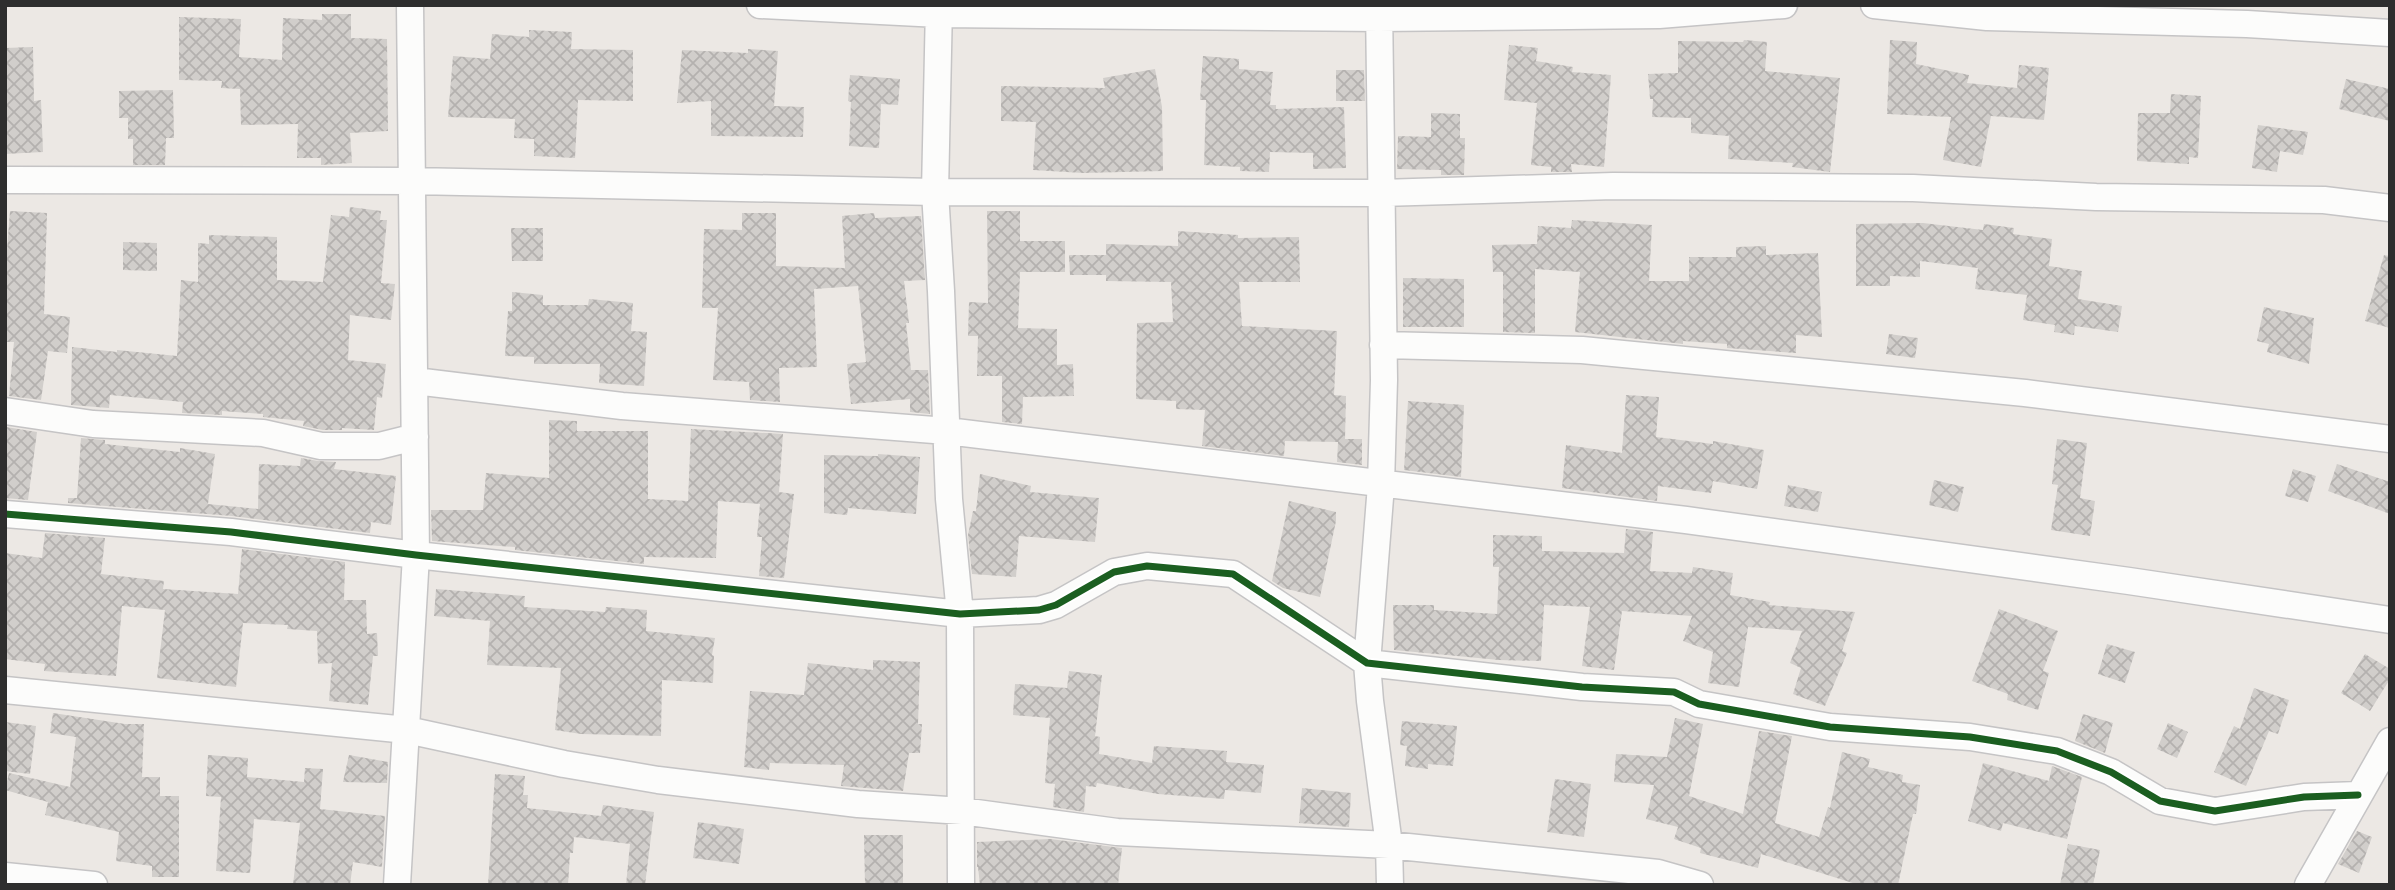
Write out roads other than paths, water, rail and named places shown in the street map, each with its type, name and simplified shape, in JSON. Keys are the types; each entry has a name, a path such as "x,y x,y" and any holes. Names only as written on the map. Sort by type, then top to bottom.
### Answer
{"street":[{"path":"397,885 416,555 410,5"},
{"path":"760,5 939,10 1660,15 1784,5"},
{"path":"1874,5 1987,17 2247,24 2390,33"},
{"path":"939,10 935,192 949,499 960,614 961,885"},
{"path":"1379,12 1384,380 1381,485 1367,663 1389,845 1390,885"},
{"path":"5,180 412,180 935,192 1381,193 1613,186 1913,188 2096,197 2323,200 2390,208"},
{"path":"1383,345 1582,350 2025,393 2390,439"},
{"path":"415,381 622,406 947,431 1713,524 2390,620"},
{"path":"5,411 93,424 263,433 321,446 379,446 415,437"},
{"path":"5,514 231,532 416,555 960,614 1038,610 1056,604 1114,572 1147,566 1233,574 1367,663 1582,687 1674,692 1699,704 1830,727 1970,737 2057,751 2111,772 2160,801 2215,811 2304,797 2358,795"},
{"path":"5,690 407,730 564,764 657,780 858,804 962,811 1117,832 1389,845 1658,873 1700,885"},
{"path":"2308,885 2358,795 2386,754"},
{"path":"5,876 94,885"}]}
